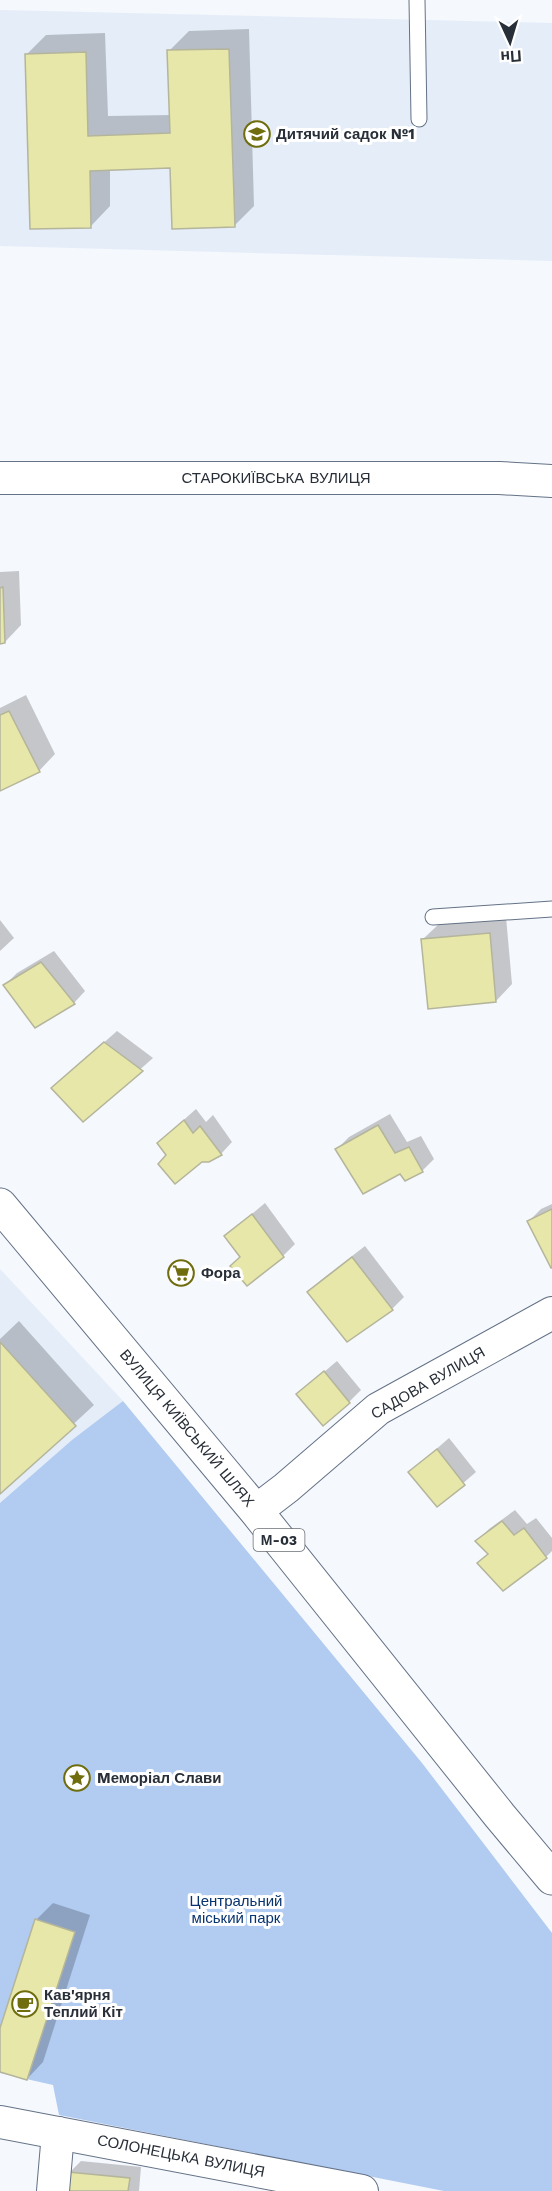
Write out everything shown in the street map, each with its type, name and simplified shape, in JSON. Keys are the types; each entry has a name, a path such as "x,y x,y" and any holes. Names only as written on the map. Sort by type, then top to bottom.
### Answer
{"highway":[{"name":"ВУЛИЦЯ КИЇВСЬКИЙ ШЛЯХ","path":"0,1205 256,1511 552,1878"}],"street":[{"name":"СТАРОКИЇВСЬКА ВУЛИЦЯ","path":"0,478 499,478 552,482"},
{"name":"САДОВА ВУЛИЦЯ","path":"256,1511 378,1409 552,1313"},
{"name":"СОЛОНЕЦЬКА ВУЛИЦЯ","path":"0,2122 362,2191"},
{"path":"53,2191 58,2133"}],"lane":[{"path":"417,0 419,119"},
{"path":"434,917 552,909"}],"shaded area":[{"name":"Дитячий садок №1","path":"0,10 552,23 552,261 0,246"},
{"path":"0,1269 123,1401 0,1503"}],"green space":[{"name":"Центральний міський парк","path":"123,1401 422,1763 552,1933 552,2191 444,2191 59,2115 53,2085 0,2073 0,1503 72,1440"}],"building":[{"path":"229,49 235,227 172,229 170,168 90,171 91,228 30,229 25,54 86,52 88,136 170,133 167,50"},
{"path":"3,587 5,643 0,644 0,588"},
{"path":"9,711 40,772 0,791 0,715"},
{"path":"490,933 496,1002 428,1009 421,939"},
{"path":"41,962 75,1004 35,1028 3,985"},
{"path":"104,1042 143,1071 83,1122 51,1088"},
{"path":"184,1120 193,1133 200,1126 222,1155 209,1162 202,1162 175,1184 158,1164 166,1155 157,1143"},
{"path":"378,1125 395,1153 409,1147 423,1172 405,1181 400,1174 363,1194 335,1149"},
{"path":"552,1209 552,1268 551,1268 527,1221"},
{"path":"252,1214 284,1257 247,1286 230,1266 240,1257 224,1236"},
{"path":"352,1257 393,1310 347,1342 307,1292"},
{"path":"0,1342 76,1426 0,1494"},
{"path":"324,1371 350,1403 323,1426 296,1394"},
{"path":"437,1449 465,1485 437,1507 408,1472"},
{"path":"502,1521 514,1535 524,1528 547,1558 503,1591 477,1563 488,1554 475,1541"},
{"path":"35,1919 75,1932 27,2080 0,2072 0,2028"},
{"path":"68,2172 130,2178 128,2191 66,2191"}],"place":[{"name":"Дитячий садок №1","path":"257,134"},
{"name":"Фора","path":"181,1273"},
{"name":"Mеморіал Слави","path":"77,1778"},
{"name":"Кав'ярня Теплий Кіт","path":"25,2004"}]}
